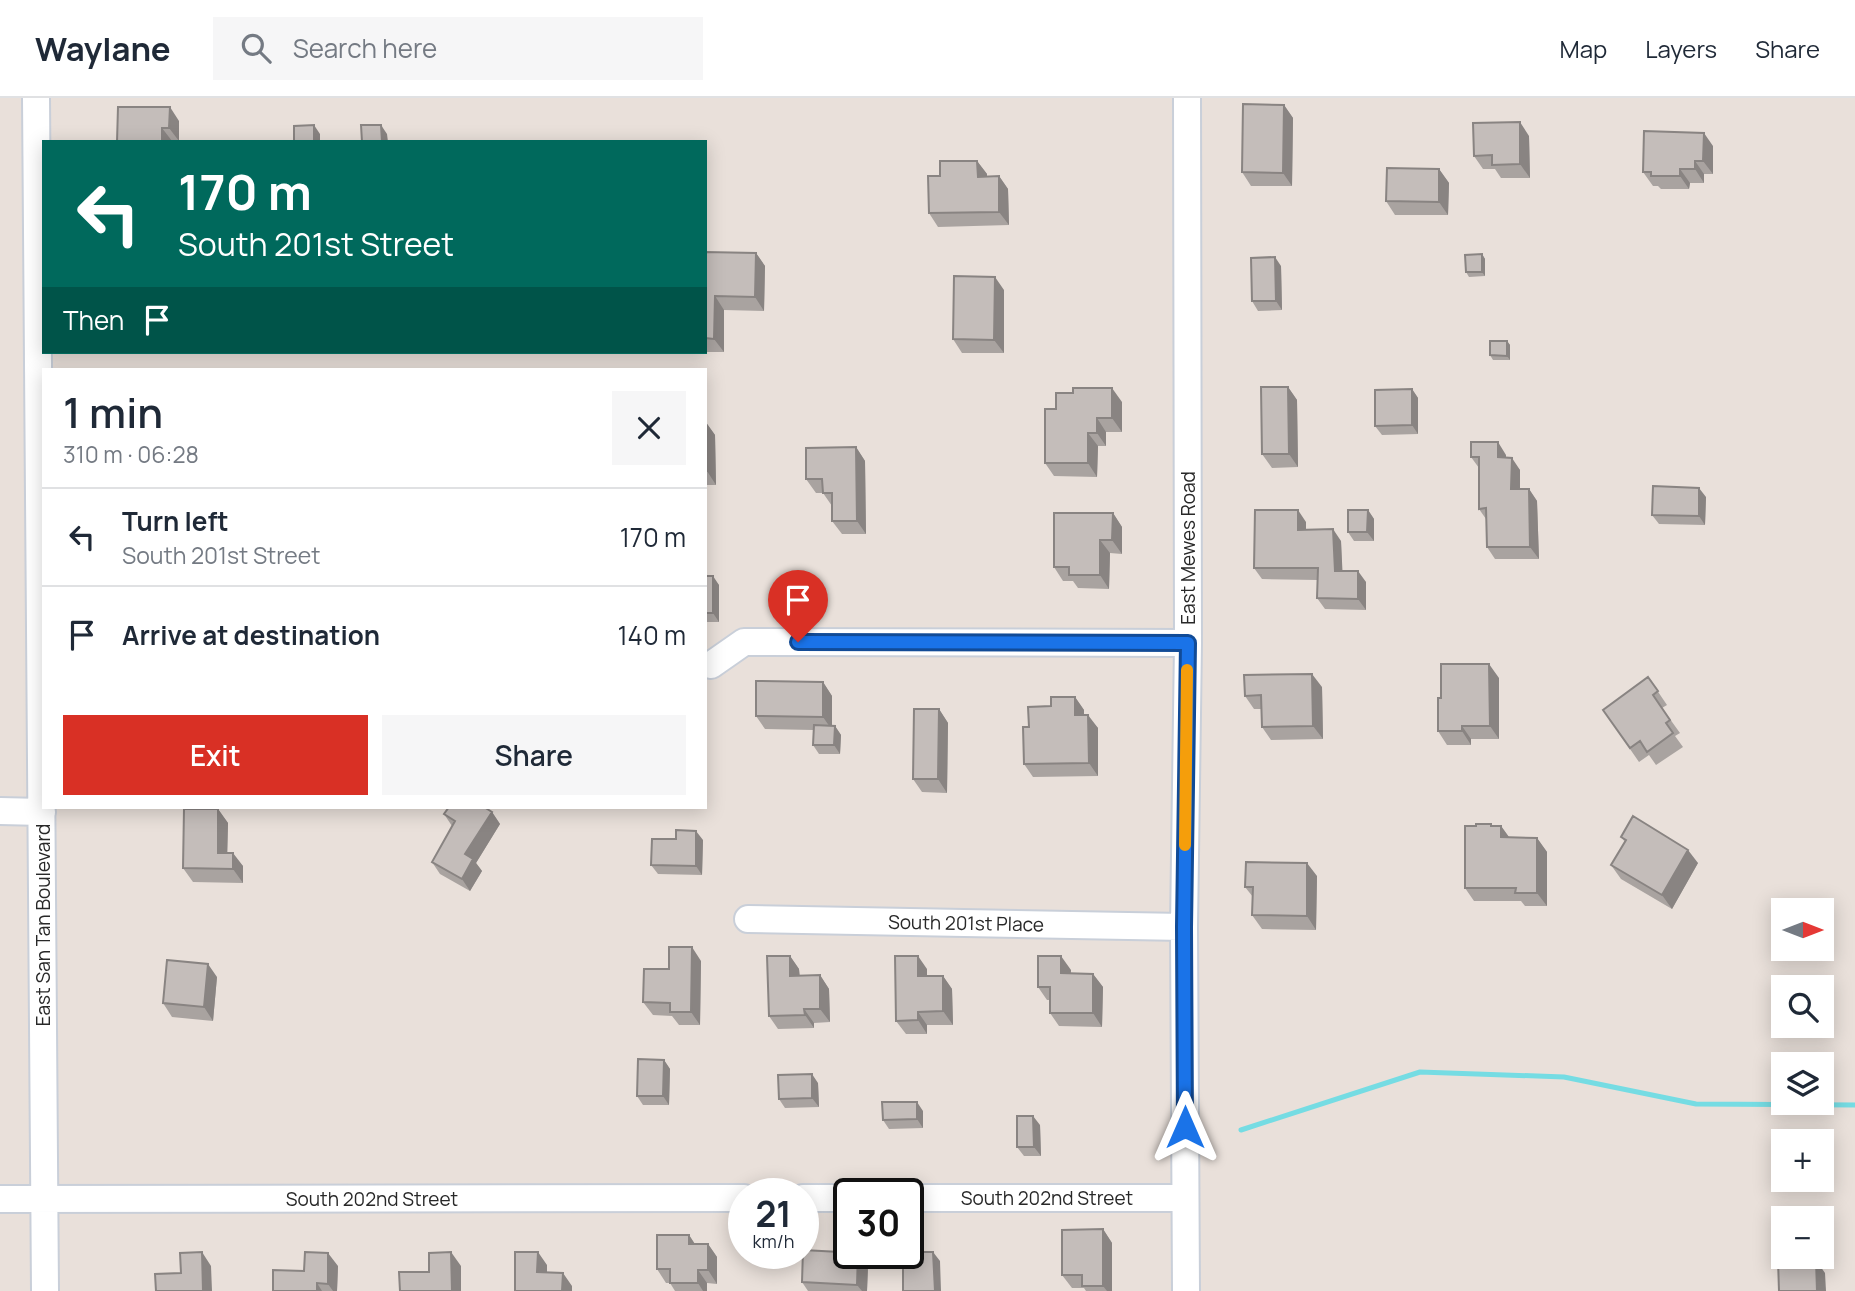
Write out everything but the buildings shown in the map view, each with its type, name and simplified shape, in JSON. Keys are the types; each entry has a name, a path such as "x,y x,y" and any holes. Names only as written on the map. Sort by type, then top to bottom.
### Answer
{"street":[{"name":"East San Tan Boulevard","path":"36,98 42,697"},
{"name":"East Mewes Road","path":"1186,1291 1184,927 1188,643 1187,98"},
{"path":"711,665 744,642 1188,643"},
{"path":"0,811 42,797"},
{"name":"East San Tan Boulevard","path":"43,809 46,1291"},
{"name":"South 201st Place","path":"748,919 1184,927"},
{"name":"South 202nd Street","path":"0,1199 728,1198"},
{"name":"South 202nd Street","path":"924,1198 1185,1198"}],"waterway":[{"path":"1241,1130 1420,1072 1564,1077 1696,1104 1855,1105"}],"slow traffic":[{"path":"1185,845 1187,670"}],"route":[{"path":"798,642 1188,643 1184,927 1185,1127"}]}
